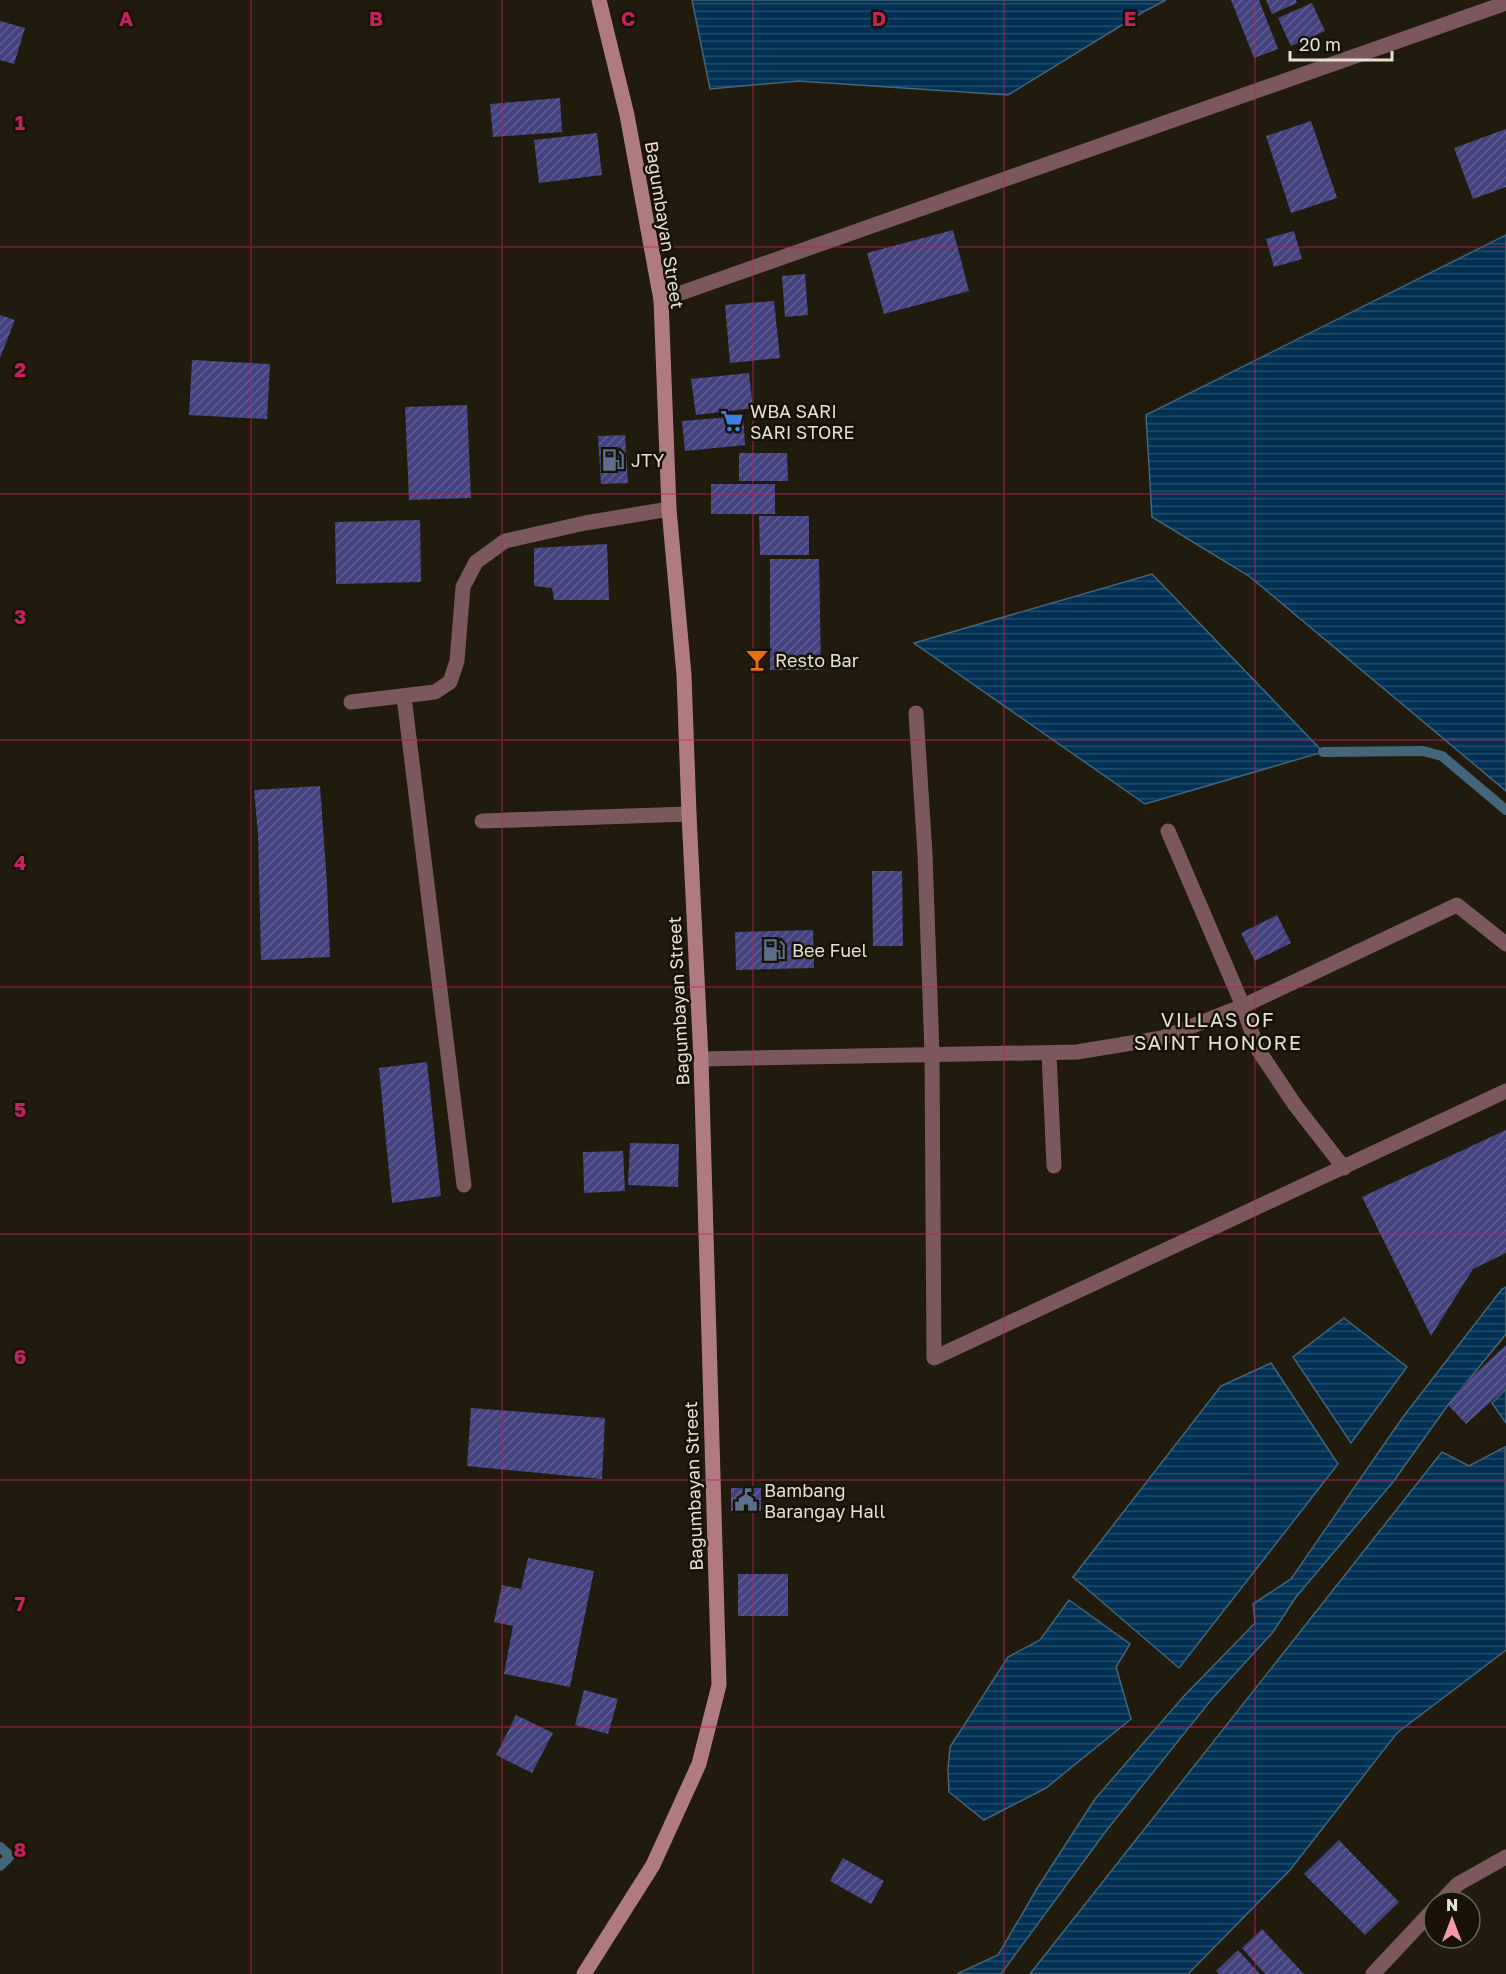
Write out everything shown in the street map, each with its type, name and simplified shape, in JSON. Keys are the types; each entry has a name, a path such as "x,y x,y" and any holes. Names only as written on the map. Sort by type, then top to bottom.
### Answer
{"main road":[{"name":"Bagumbayan Street","path":"584,1974 653,1865 699,1764 718,1685 700,1059 684,675 669,509 661,300 627,115 599,0"}],"street":[{"path":"661,300 1506,3"},
{"path":"351,702 435,692 450,682 457,661 463,587 476,562 505,541 585,523 669,509"},
{"path":"404,697 464,1185"},
{"path":"916,714 925,854 932,1054 934,1358 1506,1091"},
{"path":"482,821 688,814"},
{"path":"1168,831 1243,1006 1257,1048 1295,1105 1344,1168"},
{"path":"700,1059 1077,1052 1162,1038 1243,1006 1457,905 1506,944"},
{"path":"1049,1053 1054,1166"},
{"path":"1452,1890 1458,1884 1506,1857"},
{"path":"1374,1974 1422,1923"}],"water":[{"path":"692,0 1166,0 1008,95 798,81 710,89"},
{"path":"1506,235 1506,791 1249,576 1152,517 1146,415"},
{"path":"1152,574 1323,752 1145,804 914,643"},
{"path":"1506,1287 1506,1334 1448,1405 1393,1482 1296,1597 1273,1632 1211,1700 1106,1831 1001,1974 957,1974 998,1955 1038,1887 1095,1799 1184,1696 1255,1623 1253,1604 1291,1579 1403,1417 1502,1289"},
{"path":"1344,1318 1407,1367 1351,1443 1293,1357"},
{"path":"1271,1363 1338,1464 1179,1668 1073,1577 1221,1386"},
{"path":"1506,1389 1506,1423 1492,1403"},
{"path":"1505,1447 1506,1650 1397,1733 1290,1870 1188,1974 1030,1974 1442,1452 1469,1466"},
{"path":"1069,1600 1130,1644 1116,1667 1131,1719 1046,1788 984,1820 949,1792 950,1747 1008,1657 1040,1640"}],"building":[{"path":"1231,0 1259,0 1278,49 1254,58"},
{"path":"1266,0 1296,0 1297,3 1272,14"},
{"path":"1312,3 1325,31 1291,46 1278,18"},
{"path":"0,21 25,28 14,64 0,60"},
{"path":"560,98 562,132 493,137 490,104"},
{"path":"1311,121 1337,198 1291,213 1266,136"},
{"path":"1506,129 1506,187 1473,199 1454,148"},
{"path":"597,133 602,175 539,183 534,140"},
{"path":"953,230 969,291 884,314 867,253"},
{"path":"1294,231 1302,259 1274,267 1266,239"},
{"path":"805,274 808,315 785,317 782,276"},
{"path":"774,301 780,358 730,363 725,305"},
{"path":"0,315 15,320 0,358"},
{"path":"192,360 270,364 267,419 189,415"},
{"path":"749,373 753,408 696,415 691,379"},
{"path":"467,405 471,498 409,500 405,407"},
{"path":"743,416 745,445 685,451 682,421"},
{"name":"JTY","path":"625,435 628,483 601,484 598,436"},
{"path":"739,453 787,453 788,481 739,481"},
{"path":"711,484 775,484 775,514 711,514"},
{"path":"759,516 809,516 809,555 760,555"},
{"path":"420,520 421,582 336,584 335,522"},
{"path":"607,544 609,600 554,600 552,588 534,586 534,548"},
{"path":"770,559 819,559 821,670 770,670"},
{"path":"320,786 330,957 261,960 258,834 254,790"},
{"path":"872,871 902,871 903,946 873,946"},
{"path":"1277,915 1291,943 1255,961 1241,933"},
{"name":"Bee Fuel","path":"813,930 814,968 736,970 735,932"},
{"path":"427,1062 441,1196 392,1203 379,1068"},
{"path":"1506,1130 1506,1253 1473,1269 1431,1336 1362,1197"},
{"path":"630,1143 679,1144 678,1187 628,1185"},
{"path":"623,1151 625,1191 584,1193 583,1152"},
{"path":"1506,1345 1506,1388 1466,1424 1448,1405 1466,1382"},
{"path":"471,1408 605,1418 602,1479 467,1466"},
{"name":"Bambang Barangay Hall","path":"731,1488 761,1488 761,1511 731,1511"},
{"path":"528,1558 594,1571 570,1687 504,1674 513,1626 494,1622 502,1585 521,1589"},
{"path":"738,1574 788,1574 788,1616 738,1616"},
{"path":"584,1690 618,1699 608,1734 575,1725"},
{"path":"516,1715 553,1733 532,1773 496,1755"},
{"path":"1339,1840 1399,1902 1365,1935 1304,1874"},
{"path":"843,1858 884,1881 871,1904 830,1881"},
{"path":"1262,1929 1304,1974 1265,1974 1242,1948"},
{"path":"1238,1950 1260,1974 1219,1974 1216,1971"}],"waterway":[{"path":"1323,752 1423,751 1442,756 1506,810"},
{"path":"0,1847 10,1856 0,1866"}],"place":[{"name":"WBA SARI SARI STORE","path":"732,421"},
{"name":"JTY","path":"613,460"},
{"name":"Resto Bar","path":"757,660"},
{"name":"Bee Fuel","path":"774,950"},
{"name":"Bambang Barangay Hall","path":"746,1500"}],"district":[{"name":"VILLAS OF SAINT HONORE","path":"1218,1030"}]}
